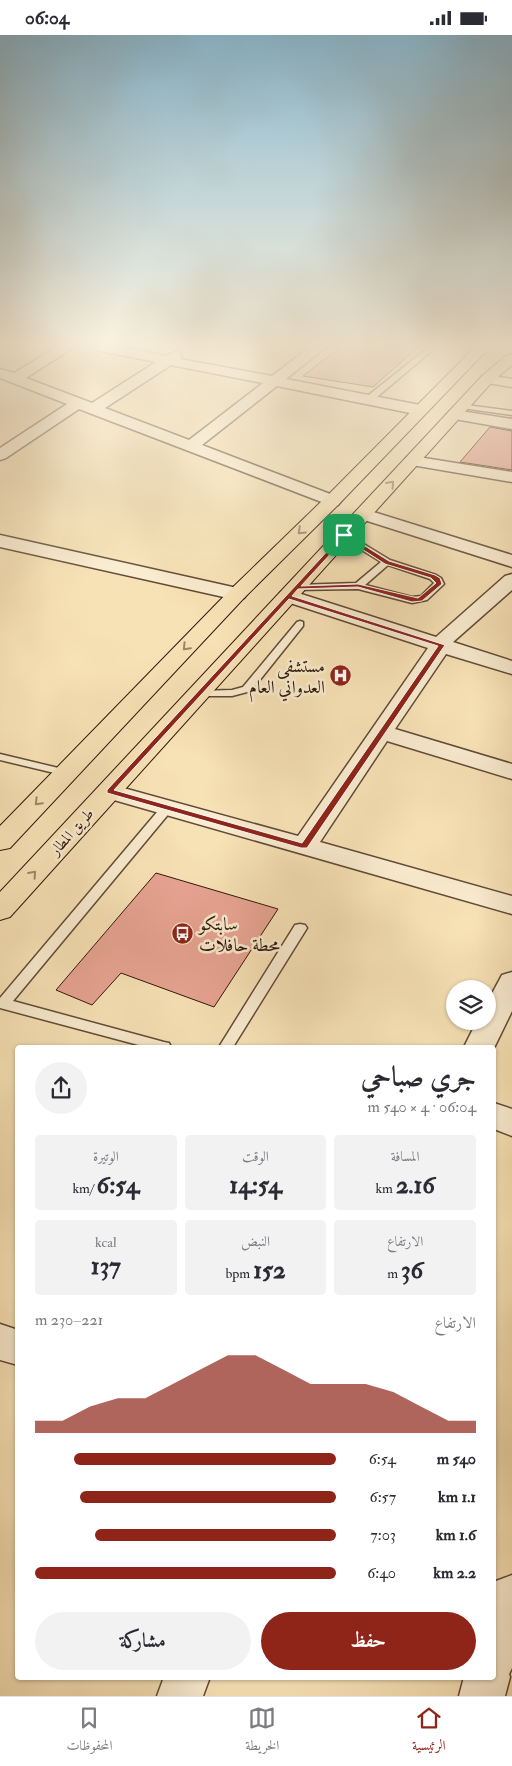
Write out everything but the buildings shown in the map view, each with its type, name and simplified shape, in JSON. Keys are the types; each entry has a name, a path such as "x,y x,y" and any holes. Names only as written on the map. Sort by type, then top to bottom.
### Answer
{"main road":[{"path":"0,842 237,594 332,501 406,425"},
{"name":"طريق المطار","path":"0,910 446,425"}],"street":[{"path":"0,455 54,425"},
{"path":"135,425 332,501"},
{"path":"191,446 219,425"},
{"path":"412,461 512,477"},
{"path":"364,514 512,561"},
{"path":"0,541 237,594"},
{"path":"304,846 442,645 512,580"},
{"path":"292,592 442,645 512,667"},
{"path":"382,732 512,772"},
{"path":"109,791 512,905"},
{"path":"480,1045 510,993"},
{"path":"496,1117 512,1123"},
{"path":"0,1342 15,1347"},
{"path":"496,1650 512,1597"},
{"path":"180,1696 186,1680"},
{"path":"482,1696 486,1680"}],"lane":[{"path":"292,592 358,585 412,600 420,600 439,584 438,580 433,577 387,562 344,535"},
{"path":"358,585 387,562"},
{"path":"198,694 232,693 247,689 300,624"},
{"path":"0,757 66,773"},
{"path":"157,1045 2,1003 167,807"},
{"path":"227,1045 300,928"}],"place":[{"name":"مستشفى العدواني العام","path":"341,676"},
{"name":"سابتكو محطة حافلات","path":"183,934"}],"route":[{"path":"344,535 296,588 288,597 109,791 304,846 442,645 288,597 296,588 358,585 412,600 420,600 439,584 438,580 433,577 387,562 344,535"}]}
